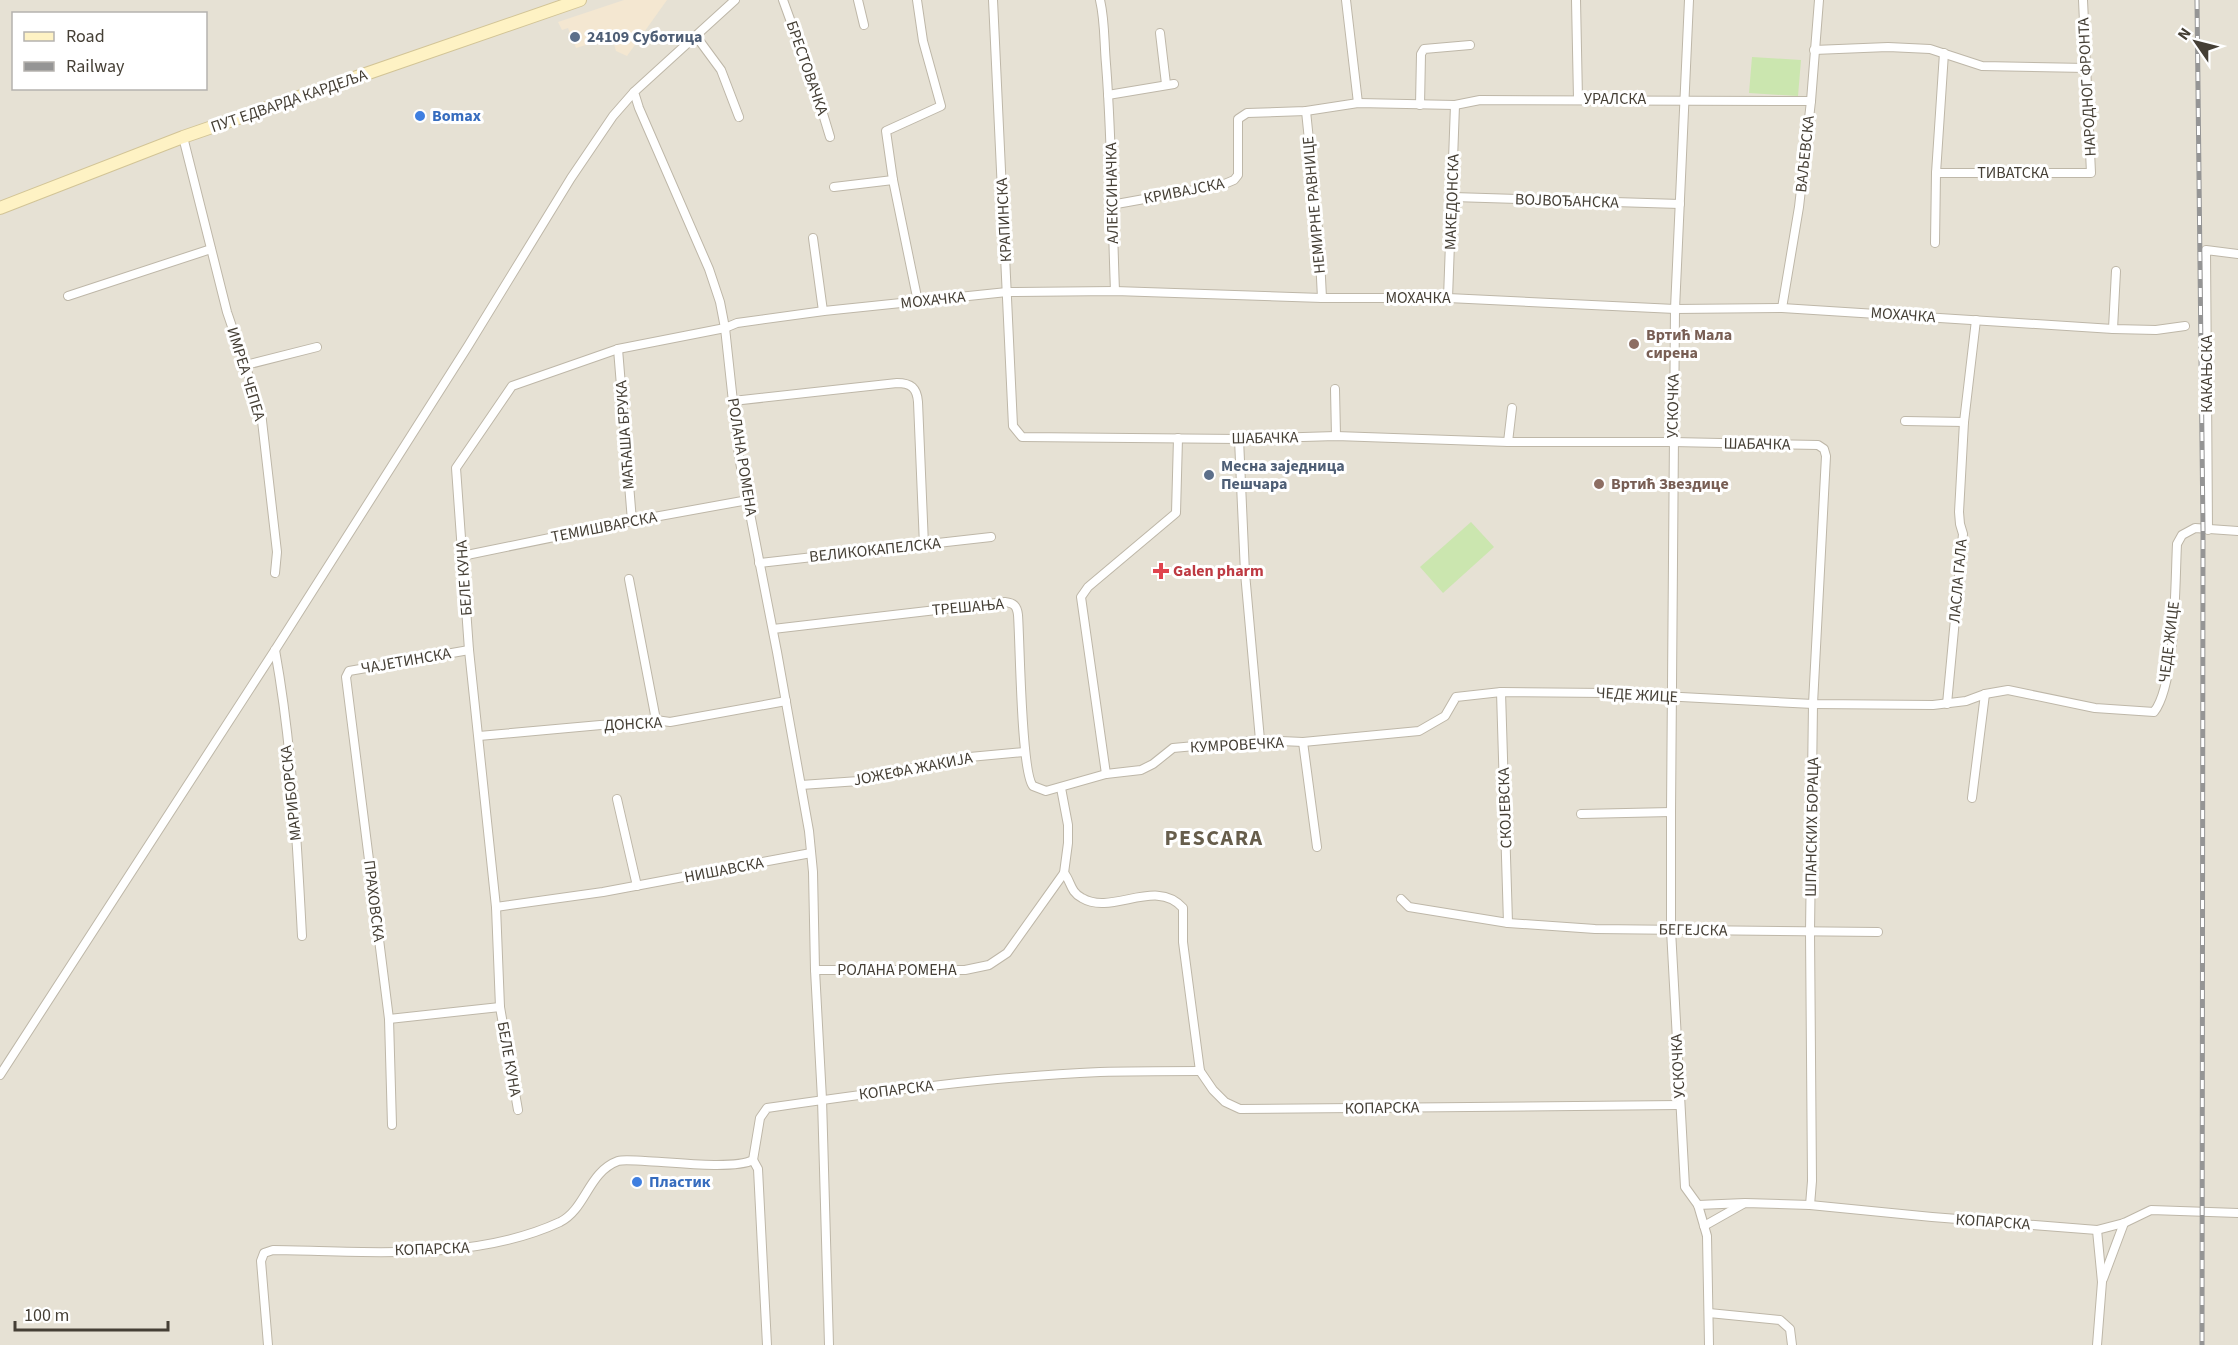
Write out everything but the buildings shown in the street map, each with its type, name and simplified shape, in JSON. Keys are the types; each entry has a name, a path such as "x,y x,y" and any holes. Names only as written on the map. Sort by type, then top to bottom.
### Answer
{"main road":[{"name":"ПУТ ЕДВАРДА КАРДЕЉА","path":"0,208 183,137 580,0"}],"street":[{"path":"0,1075 275,651 468,346 571,178 613,116 634,92 735,0"},
{"name":"БРЕСТОВАЧКА","path":"783,0 830,137"},
{"path":"858,0 864,26"},
{"path":"917,0 923,41 941,106 886,131 893,180 918,302"},
{"name":"КРАПИНСКА","path":"993,0 1013,426 1022,437"},
{"name":"АЛЕКСИНАЧКА","path":"1100,0 1104,20 1111,125 1115,291"},
{"path":"1346,0 1358,103"},
{"path":"1576,0 1578,99"},
{"name":"УСКОЧКА","path":"1689,0 1675,309 1671,930 1684,1187 1698,1205 1707,1236 1709,1345"},
{"name":"ВАЉЕВСКА","path":"1782,308 1799,207 1819,0"},
{"name":"НАРОДНОГ ФРОНТА","path":"2083,0 2091,173"},
{"path":"1108,95 1170,84 1160,33"},
{"path":"696,36 722,69 739,117"},
{"path":"1420,105 1421,54 1424,49 1470,45"},
{"path":"1814,50 1888,47 1930,49 1982,66 2087,68"},
{"path":"1935,243 1936,173 1944,53"},
{"name":"РОЛАНА РОМЕНА","path":"634,92 710,268 720,302 739,457 801,785 811,853 822,1099 829,1345"},
{"name":"УРАЛСКА","path":"1306,111 1358,103 1455,105 1480,100 1811,101"},
{"name":"МАКЕДОНСКА","path":"1449,298 1455,105"},
{"name":"КРИВАЈСКА","path":"1112,205 1221,185 1234,180 1238,175 1238,119 1247,113 1306,111"},
{"name":"НЕМИРНЕ РАВНИЦЕ","path":"1306,111 1319,238 1322,298"},
{"name":"ИМРЕА ЧЕПЕА","path":"183,137 227,312 261,412 277,552 275,573"},
{"name":"ТИВАТСКА","path":"1936,173 2091,173"},
{"path":"834,187 893,180"},
{"name":"ВОЈВОЂАНСКА","path":"1453,197 1680,204"},
{"path":"813,238 823,311"},
{"path":"68,296 211,249"},
{"name":"КАКАЊСКА","path":"2208,530 2206,250 2238,254"},
{"path":"2113,329 2116,271"},
{"name":"МОХАЧКА","path":"725,328 737,323 823,311 1007,292 1115,291 1322,298 1449,298 1675,309 1782,308 2113,329 2156,330 2185,326"},
{"name":"ЛАСЛА ГАЛА","path":"1947,704 1963,534 1959,512 1964,422 1976,320"},
{"name":"БЕЛЕ КУНА","path":"518,1110 500,1007 496,907 469,650 456,468 512,386 618,349 725,328"},
{"path":"246,365 317,347"},
{"name":"МАЋАША БРУКА","path":"618,349 632,521"},
{"path":"733,401 897,383 905,383 914,388 918,402 924,545"},
{"path":"1335,389 1336,436"},
{"path":"1508,442 1512,408"},
{"path":"1905,421 1964,422"},
{"name":"ШАБАЧКА","path":"1022,437 1239,439 1336,436 1508,442 1818,445 1824,449"},
{"path":"1106,774 1081,597 1088,587 1176,513 1178,438"},
{"path":"1239,439 1245,573 1260,740"},
{"name":"ШПАНСКИХ БОРАЦА","path":"1810,1205 1812,1181 1810,932 1813,704 1826,456 1824,449"},
{"name":"ТЕМИШВАРСКА","path":"462,556 748,500"},
{"name":"ЧЕДЕ ЖИЦЕ","path":"1304,742 1419,731 1445,716 1456,697 1501,692 1606,693 1813,704 1947,704 1966,701 1985,693 2008,690 2095,708 2154,712 2161,703 2172,643 2177,544 2182,535 2188,531 2195,528 2208,530"},
{"path":"2208,530 2238,531"},
{"name":"ВЕЛИКОКАПЕЛСКА","path":"759,563 991,537"},
{"path":"629,579 656,720"},
{"name":"ТРЕШАЊА","path":"773,629 908,612 999,603 1013,604 1017,607 1018,615 1024,752"},
{"name":"ЧАЈЕТИНСКА","path":"346,677 349,671 469,650"},
{"name":"МАРИБОРСКА","path":"275,651 283,702 297,848 302,936"},
{"name":"ПРАХОВСКА","path":"346,677 389,1018 392,1125"},
{"name":"СКОЈЕВСКА","path":"1501,692 1508,923"},
{"path":"1972,798 1985,693"},
{"name":"ДОНСКА","path":"479,736 656,720 670,722 786,701"},
{"name":"КУМРОВЕЧКА","path":"1024,752 1028,778 1033,786 1042,791 1061,788 1106,774 1141,770 1153,764 1173,748 1260,740 1304,742"},
{"path":"1304,742 1317,847"},
{"name":"ЈОЖЕФА ЖАКИЈА","path":"801,785 859,781 948,759 1024,752"},
{"name":"РОЛАНА РОМЕНА","path":"815,970 933,972 966,970 989,965 1007,953 1064,873 1068,825 1061,788"},
{"path":"617,799 637,886"},
{"path":"1581,814 1671,812"},
{"name":"НИШАВСКА","path":"496,907 637,886 811,853"},
{"path":"1064,873 1073,891 1089,902 1110,903 1126,898 1161,896 1172,898 1184,908 1183,942 1200,1071"},
{"name":"БЕГЕЈСКА","path":"1401,898 1409,906 1508,923 1596,929 1878,932"},
{"name":"БЕЛЕ КУНА","path":"389,1018 500,1007"},
{"name":"КОПАРСКА","path":"268,1345 261,1261 264,1253 273,1250 397,1251 475,1247 539,1232 571,1216 598,1173 619,1161 748,1163 753,1160 760,1118 767,1108 822,1099 1004,1078 1099,1072 1200,1071 1213,1090 1225,1102 1240,1109 1680,1105"},
{"path":"753,1160 758,1169 767,1345"},
{"path":"1704,1226 1745,1203"},
{"name":"КОПАРСКА","path":"1698,1205 1745,1203 1810,1205 2097,1230 2124,1223 2151,1210 2238,1213"},
{"path":"2102,1282 2124,1223"},
{"path":"2097,1230 2102,1282 2097,1345"},
{"path":"1709,1314 1774,1318 1788,1326 1792,1334 1792,1345"}],"shaded area":[{"path":"0,0 2238,0 2238,1345 0,1345"},
{"path":"624,0 667,0 627,56 616,51 612,37 576,48 568,28 562,30 558,22"}],"green space":[{"path":"1752,57 1801,60 1798,96 1749,93"},
{"path":"1471,522 1494,547 1443,593 1420,567"}],"railway":[{"path":"2197,0 2203,529 2202,1345"}],"place":[{"name":"24109 Суботица","path":"575,37"},
{"name":"Bomax","path":"420,116"},
{"name":"Вртић Мала сирена","path":"1634,344"},
{"name":"Месна заједница Пешчара","path":"1209,475"},
{"name":"Вртић Звездице","path":"1599,484"},
{"name":"Galen pharm","path":"1161,571"},
{"name":"Пластик","path":"637,1182"}],"district":[{"name":"PESCARA","path":"1214,838"}]}
